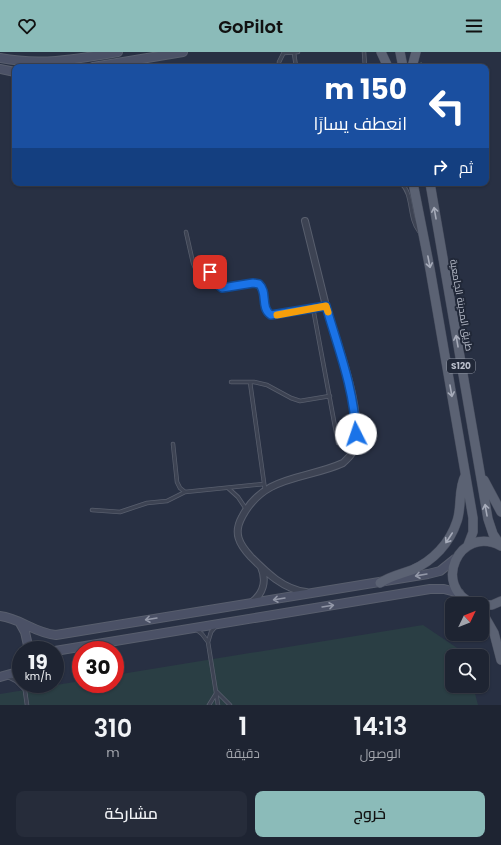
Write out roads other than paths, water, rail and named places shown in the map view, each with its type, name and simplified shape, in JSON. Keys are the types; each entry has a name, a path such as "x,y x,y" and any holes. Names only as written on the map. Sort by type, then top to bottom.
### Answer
{"main road":[{"path":"381,52 388,64"},
{"path":"389,52 390,64"},
{"path":"400,52 402,64"},
{"path":"409,52 411,64"},
{"path":"413,64 416,52"},
{"name":"S120","path":"414,186 474,522 472,537 468,546"},
{"name":"طريق المدينة الجامعية","path":"431,186 489,524 495,538 501,546"},
{"path":"380,583 419,566 432,558 442,547 453,531 457,522 461,503 461,486 466,475"},
{"path":"480,475 486,482 501,512"},
{"path":"464,597 459,593 455,587 452,573 455,559 463,549 468,546 485,542 501,546"},
{"path":"489,605 501,601"},
{"path":"489,624 494,633 501,660"}],"street":[{"path":"0,58 44,63 118,52"},
{"path":"111,64 183,52"},
{"path":"0,69 12,71"},
{"path":"306,221 326,306 343,357 350,386 356,434 353,452 343,463 336,466 265,487 246,510 238,525 238,538 242,546 260,566 276,580 296,591 313,593"},
{"path":"0,616 10,618 40,632 56,635 434,573 446,567 455,559"},
{"path":"251,603 260,594 263,586 264,578 260,566"},
{"path":"64,650 430,589 459,593"},
{"path":"19,623 25,632 27,641"},
{"path":"2,677 12,672"}],"lane":[{"path":"279,64 284,53 296,52 296,64"},
{"path":"362,52 365,64"},
{"path":"403,186 408,192 414,223 423,234"},
{"path":"186,232 194,266 200,270 210,272 220,287 225,288 253,283 259,284 263,291 266,310 271,315 326,306"},
{"path":"313,308 338,444"},
{"path":"231,382 250,382 267,385 294,400 300,401 330,396"},
{"path":"92,510 120,512 147,503 167,501 185,492 228,488 265,487 250,382"},
{"path":"173,444 177,482 180,488 185,492"},
{"path":"228,488 238,497 246,510"},
{"path":"208,642 211,632 218,624"},
{"path":"194,628 202,634 208,642 218,705"},
{"path":"2,677 12,680"},
{"path":"208,705 217,692"},
{"path":"217,692 230,705"},
{"path":"25,693 27,705"}]}
